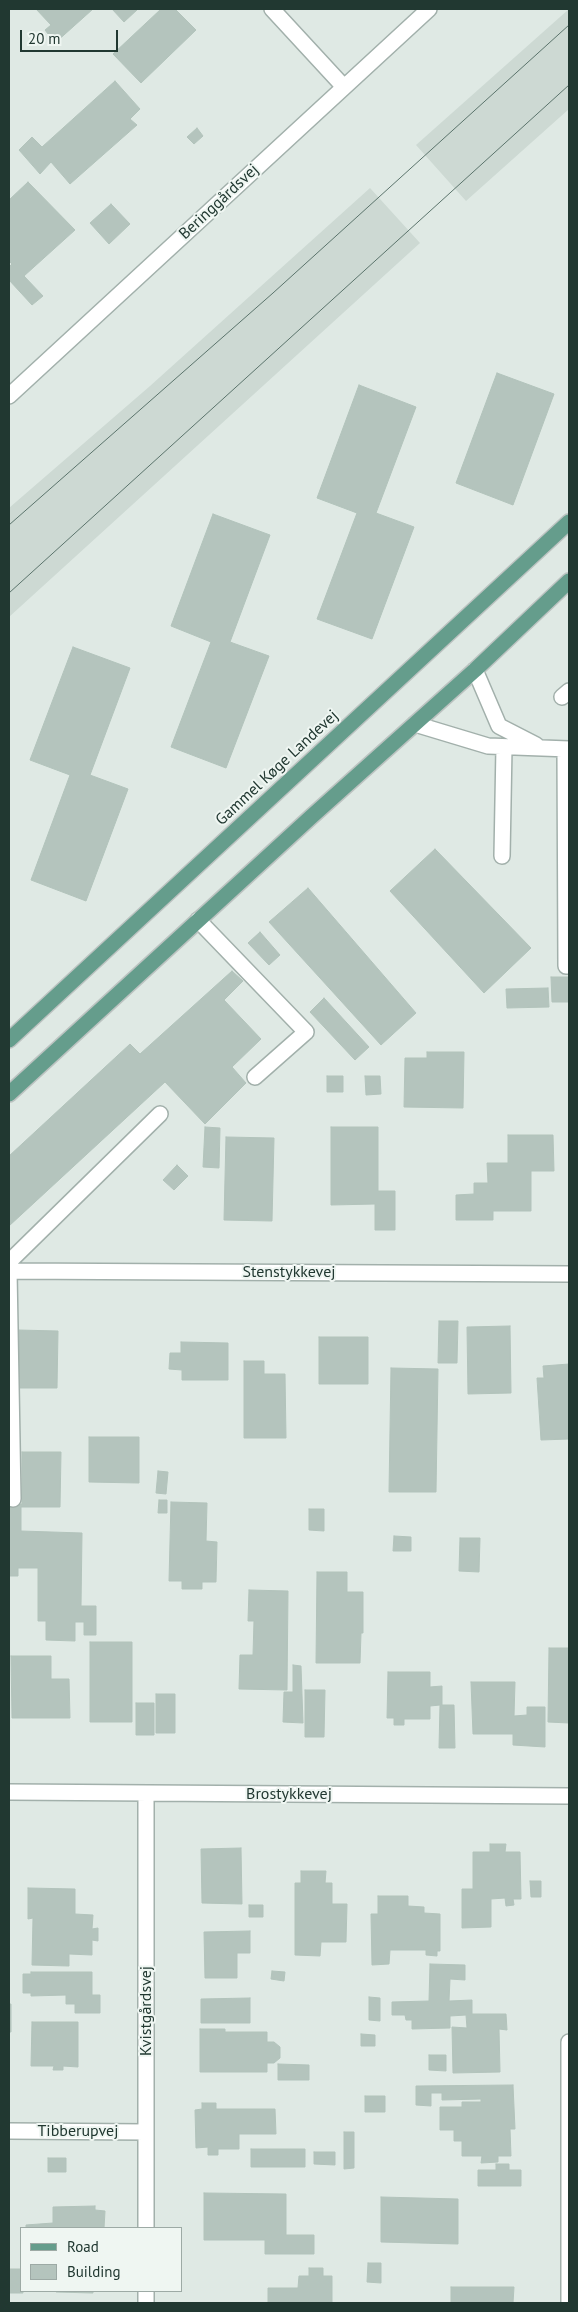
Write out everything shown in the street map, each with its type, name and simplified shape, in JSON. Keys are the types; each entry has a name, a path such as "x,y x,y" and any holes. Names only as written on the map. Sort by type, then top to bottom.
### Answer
{"main road":[{"name":"Gammel Køge Landevej","path":"9,1040 569,522"},
{"path":"9,1094 198,920 475,670 569,581"}],"street":[{"path":"272,9 344,87"},
{"name":"Beringgårdsvej","path":"9,396 429,9"},
{"path":"475,670 499,726 522,740 547,749"},
{"path":"415,724 488,746 567,749 566,966 569,966"},
{"path":"502,856 504,747"},
{"path":"198,920 306,1032 255,1077"},
{"path":"9,1262 160,1114"},
{"path":"9,1271 13,1499"},
{"name":"Stenstykkevej","path":"9,1271 569,1274"},
{"name":"Brostykkevej","path":"9,1792 569,1796"},
{"name":"Kvistgårdsvej","path":"146,1793 146,2227"},
{"path":"568,2303 569,2042"},
{"name":"Tibberupvej","path":"9,2131 146,2132"}],"shaded area":[{"path":"569,9 569,109 466,201 416,145"},
{"path":"370,188 420,243 9,617 9,508 150,386"}],"building":[{"path":"36,9 93,9 55,43 45,30 51,25"},
{"path":"112,9 138,9 124,22"},
{"path":"161,9 175,9 196,30 141,83 113,54"},
{"path":"115,81 140,109 130,119 137,125 70,184 51,162 40,174 19,150 32,137 42,147"},
{"path":"197,128 203,136 194,144 187,137"},
{"path":"28,182 75,230 24,276 43,296 32,305 9,280 9,267 12,264 9,261 9,200"},
{"path":"111,204 130,224 109,244 90,223"},
{"path":"497,373 554,394 513,505 456,483"},
{"path":"359,385 416,407 376,513 414,527 372,639 317,619 357,513 317,498"},
{"path":"213,514 270,535 230,642 269,656 226,768 171,747 211,642 171,626"},
{"path":"73,647 130,668 90,775 128,789 86,901 31,880 70,775 30,760"},
{"path":"435,849 531,948 484,993 390,891"},
{"path":"308,888 416,1013 381,1045 269,922"},
{"path":"260,932 280,955 269,965 248,943"},
{"path":"232,971 243,981 224,1000 261,1039 232,1067 246,1083 205,1124 165,1082 9,1226 9,1156 130,1044 140,1054"},
{"path":"551,977 569,977 569,1002 552,1002"},
{"path":"548,988 549,1007 507,1008 506,989"},
{"path":"324,998 369,1047 355,1060 310,1012"},
{"path":"427,1052 464,1052 463,1108 404,1107 405,1058 427,1058"},
{"path":"327,1076 343,1076 343,1092 327,1092"},
{"path":"365,1076 380,1076 381,1094 366,1095"},
{"path":"205,1127 220,1128 219,1168 203,1167"},
{"path":"331,1127 378,1127 378,1191 395,1191 395,1230 375,1230 375,1204 331,1205"},
{"path":"508,1135 553,1135 554,1171 531,1171 531,1211 493,1211 493,1220 456,1220 456,1195 474,1194 474,1183 488,1183 487,1163 508,1163"},
{"path":"226,1137 274,1138 272,1221 224,1220"},
{"path":"177,1165 188,1176 174,1190 163,1180"},
{"path":"439,1321 458,1321 457,1363 438,1363"},
{"path":"510,1326 511,1393 468,1394 467,1327"},
{"path":"18,1330 58,1331 57,1388 18,1388"},
{"path":"319,1337 368,1337 368,1384 319,1384"},
{"path":"181,1342 228,1343 228,1380 182,1380 182,1370 169,1369 170,1353 181,1353"},
{"path":"244,1361 264,1361 264,1374 285,1374 286,1438 244,1438"},
{"path":"569,1364 569,1439 541,1440 537,1378 544,1378 543,1366"},
{"path":"391,1368 438,1369 436,1492 389,1492"},
{"path":"89,1437 139,1437 139,1483 89,1482"},
{"path":"22,1452 61,1452 60,1507 21,1507 21,1531 82,1533 81,1606 96,1606 96,1635 84,1635 84,1622 75,1622 75,1641 46,1640 46,1621 38,1621 38,1568 18,1568 18,1576 9,1576 9,1504 22,1504"},
{"path":"158,1471 168,1472 166,1494 156,1493"},
{"path":"159,1500 167,1500 167,1513 158,1513"},
{"path":"171,1502 207,1503 206,1541 217,1542 216,1582 202,1582 202,1589 182,1589 182,1581 169,1581"},
{"path":"309,1509 324,1509 324,1531 309,1530"},
{"path":"394,1536 411,1537 411,1551 393,1551"},
{"path":"460,1538 480,1538 479,1572 459,1571"},
{"path":"317,1572 347,1572 347,1592 363,1592 363,1633 361,1633 360,1663 316,1663"},
{"path":"249,1590 288,1591 287,1690 239,1689 240,1655 253,1655 254,1621 248,1621"},
{"path":"90,1642 132,1642 132,1722 90,1722"},
{"path":"549,1648 569,1648 569,1723 548,1722"},
{"path":"11,1656 51,1656 51,1679 69,1679 70,1718 12,1718"},
{"path":"293,1665 301,1666 303,1723 283,1722 284,1692 293,1692"},
{"path":"388,1672 430,1672 430,1687 442,1686 442,1705 454,1705 455,1748 439,1748 440,1705 430,1706 430,1719 404,1719 404,1725 394,1725 394,1718 387,1718"},
{"path":"471,1682 515,1682 514,1716 527,1715 527,1707 545,1707 545,1747 513,1745 513,1734 473,1734"},
{"path":"305,1690 325,1690 324,1737 305,1737"},
{"path":"156,1694 175,1694 175,1733 156,1733"},
{"path":"136,1703 154,1703 154,1735 136,1735"},
{"path":"490,1844 506,1844 505,1852 520,1852 521,1899 513,1899 514,1905 506,1906 505,1898 491,1899 491,1927 462,1928 462,1889 473,1889 473,1852 490,1852"},
{"path":"241,1848 242,1904 202,1903 201,1849"},
{"path":"301,1871 326,1871 325,1883 332,1883 332,1904 347,1904 346,1942 321,1942 320,1956 295,1955 295,1883 301,1883"},
{"path":"530,1881 541,1881 541,1897 531,1897"},
{"path":"28,1888 75,1889 75,1914 93,1915 92,1929 98,1928 98,1941 92,1940 92,1955 69,1954 69,1966 32,1965 33,1918 28,1919"},
{"path":"378,1896 408,1896 408,1906 424,1907 424,1913 440,1914 440,1951 437,1951 437,1956 426,1955 426,1950 390,1950 389,1964 372,1965 371,1914 378,1914"},
{"path":"249,1905 263,1905 263,1917 249,1917"},
{"path":"250,1931 250,1953 237,1953 237,1978 205,1978 204,1932"},
{"path":"430,1964 465,1965 465,1980 450,1979 449,2001 472,2000 472,2014 506,2014 507,2030 499,2029 500,2072 453,2073 452,2027 467,2028 466,2015 450,2016 450,2028 412,2029 412,2020 406,2020 405,2015 392,2015 392,2002 429,2001"},
{"path":"272,1971 285,1972 284,1981 271,1979"},
{"path":"31,1972 92,1972 92,1995 100,1995 100,2013 75,2013 75,2004 66,2004 66,1995 31,1996 31,1993 23,1993 23,1974 31,1974"},
{"path":"369,1997 380,1998 380,2021 369,2020"},
{"path":"250,1998 250,2023 201,2023 201,1999"},
{"path":"9,2004 11,2004 11,2032 9,2032"},
{"path":"32,2022 78,2022 78,2067 63,2066 63,2070 53,2070 54,2066 31,2066"},
{"path":"200,2029 225,2029 225,2032 267,2032 267,2042 274,2042 280,2047 280,2058 274,2063 267,2063 267,2072 200,2072"},
{"path":"361,2034 375,2035 375,2046 361,2046"},
{"path":"429,2055 446,2055 446,2071 429,2070"},
{"path":"278,2064 309,2065 309,2080 278,2080"},
{"path":"513,2085 515,2129 510,2129 511,2156 498,2156 498,2162 481,2163 482,2156 462,2156 462,2141 454,2141 454,2130 440,2130 440,2107 462,2107 462,2102 481,2102 481,2099 442,2100 442,2093 431,2093 431,2106 416,2105 416,2086"},
{"path":"365,2096 385,2096 385,2112 365,2112"},
{"path":"202,2103 216,2103 216,2109 275,2109 276,2134 239,2134 239,2149 218,2149 218,2155 208,2155 208,2147 196,2148 195,2110 202,2109"},
{"path":"344,2132 354,2132 354,2168 344,2169"},
{"path":"251,2149 305,2149 305,2167 251,2167"},
{"path":"314,2152 335,2152 335,2165 314,2164"},
{"path":"48,2158 66,2158 66,2172 48,2172"},
{"path":"496,2164 509,2164 509,2170 521,2170 521,2186 478,2186 478,2170 496,2170"},
{"path":"204,2193 286,2194 286,2235 314,2235 314,2254 265,2254 265,2240 204,2240"},
{"path":"381,2197 458,2199 458,2244 381,2242"},
{"path":"95,2206 95,2210 105,2211 104,2227 26,2227 26,2225 53,2223 53,2207"},
{"path":"368,2263 381,2263 381,2283 367,2282"},
{"path":"309,2268 323,2268 323,2276 332,2276 332,2303 268,2303 268,2288 298,2288 299,2276 309,2276"},
{"path":"9,2269 20,2269 20,2292 23,2293 9,2293"},
{"path":"451,2287 514,2287 513,2303 451,2303"},
{"path":"56,2292 93,2292 93,2293"}],"tram line":[{"path":"9,525 273,293 569,25"},
{"path":"9,593 569,85"}]}
